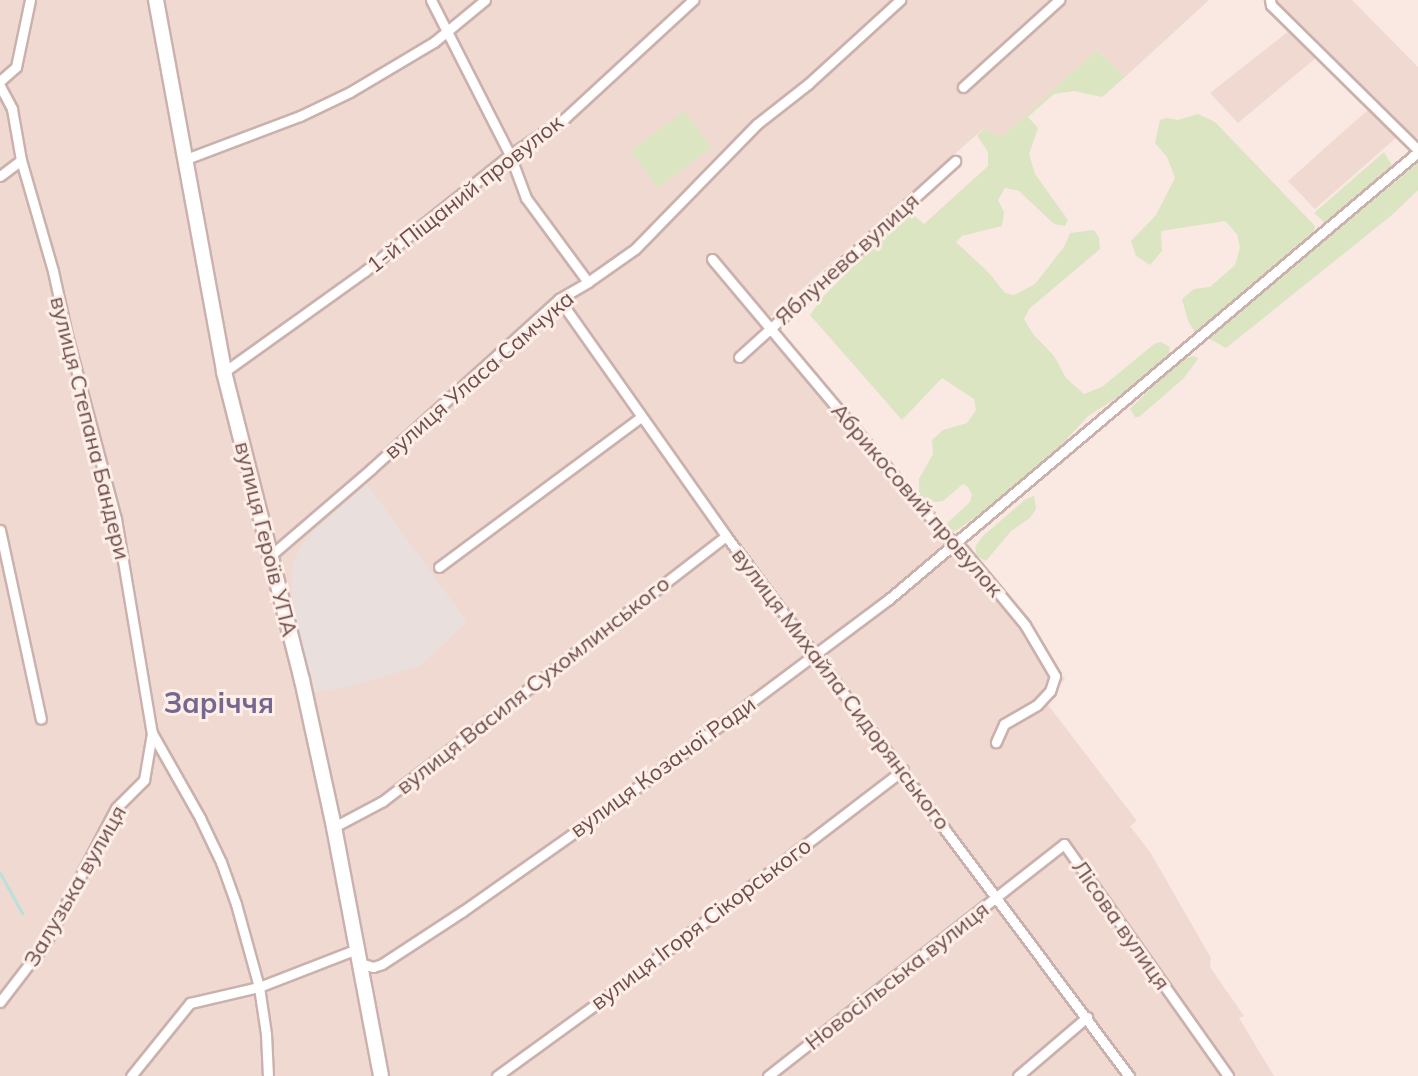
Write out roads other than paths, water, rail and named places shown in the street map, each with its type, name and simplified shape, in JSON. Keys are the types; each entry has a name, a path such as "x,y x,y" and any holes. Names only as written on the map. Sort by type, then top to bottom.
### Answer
{"street":[{"path":"0,81 16,67 30,0"},
{"name":"вулиця Героїв УПА","path":"156,0 224,372 334,827 381,1076"},
{"path":"431,0 510,155 526,198 588,282"},
{"path":"186,159 300,116 340,97 434,42 445,30 485,0"},
{"name":"1-й Піщаний провулок","path":"224,372 365,271 510,155 564,120 693,0"},
{"name":"вулиця Уласа Самчука","path":"270,556 371,469 559,299 636,249 757,124 808,84 900,0"},
{"path":"1270,0 1271,5 1418,151"},
{"path":"963,87 1055,1"},
{"name":"вулиця Степана Бандери","path":"0,86 12,110 21,160 53,272 67,335 116,519 152,733 172,766 221,862 236,904 259,987 266,1034 268,1076"},
{"name":"вулиця Козачої Ради","path":"360,963 374,967 382,964 463,911 619,801 888,599 1103,420 1418,151"},
{"path":"0,176 21,160"},
{"name":"Яблунева вулиця","path":"739,357 955,161"},
{"name":"Абрикосовий провулок","path":"712,259 953,543 963,550 1025,626 1055,676 1050,691 1037,705 1004,724 996,742"},
{"name":"вулиця Михайла Сидорянського","path":"559,299 726,536 903,770 1129,1076"},
{"path":"439,567 641,417"},
{"path":"0,530 40,719"},
{"name":"вулиця Василя Сухомлинського","path":"334,827 383,801 726,536"},
{"name":"Залузька вулиця","path":"0,1002 46,942 116,808 144,780 152,733"},
{"name":"вулиця Ігоря Сікорського","path":"497,1076 610,994 903,770"},
{"name":"Лісова вулиця","path":"997,897 1064,844 1228,1076"},
{"name":"Новосільська вулиця","path":"768,1076 997,897"},
{"path":"131,1076 190,1003 259,987 357,949"},
{"path":"1018,1076 1087,1017"}],"waterway":[{"path":"0,873 22,913"}],"district":[{"name":"Заріччя","path":"219,703"}]}
